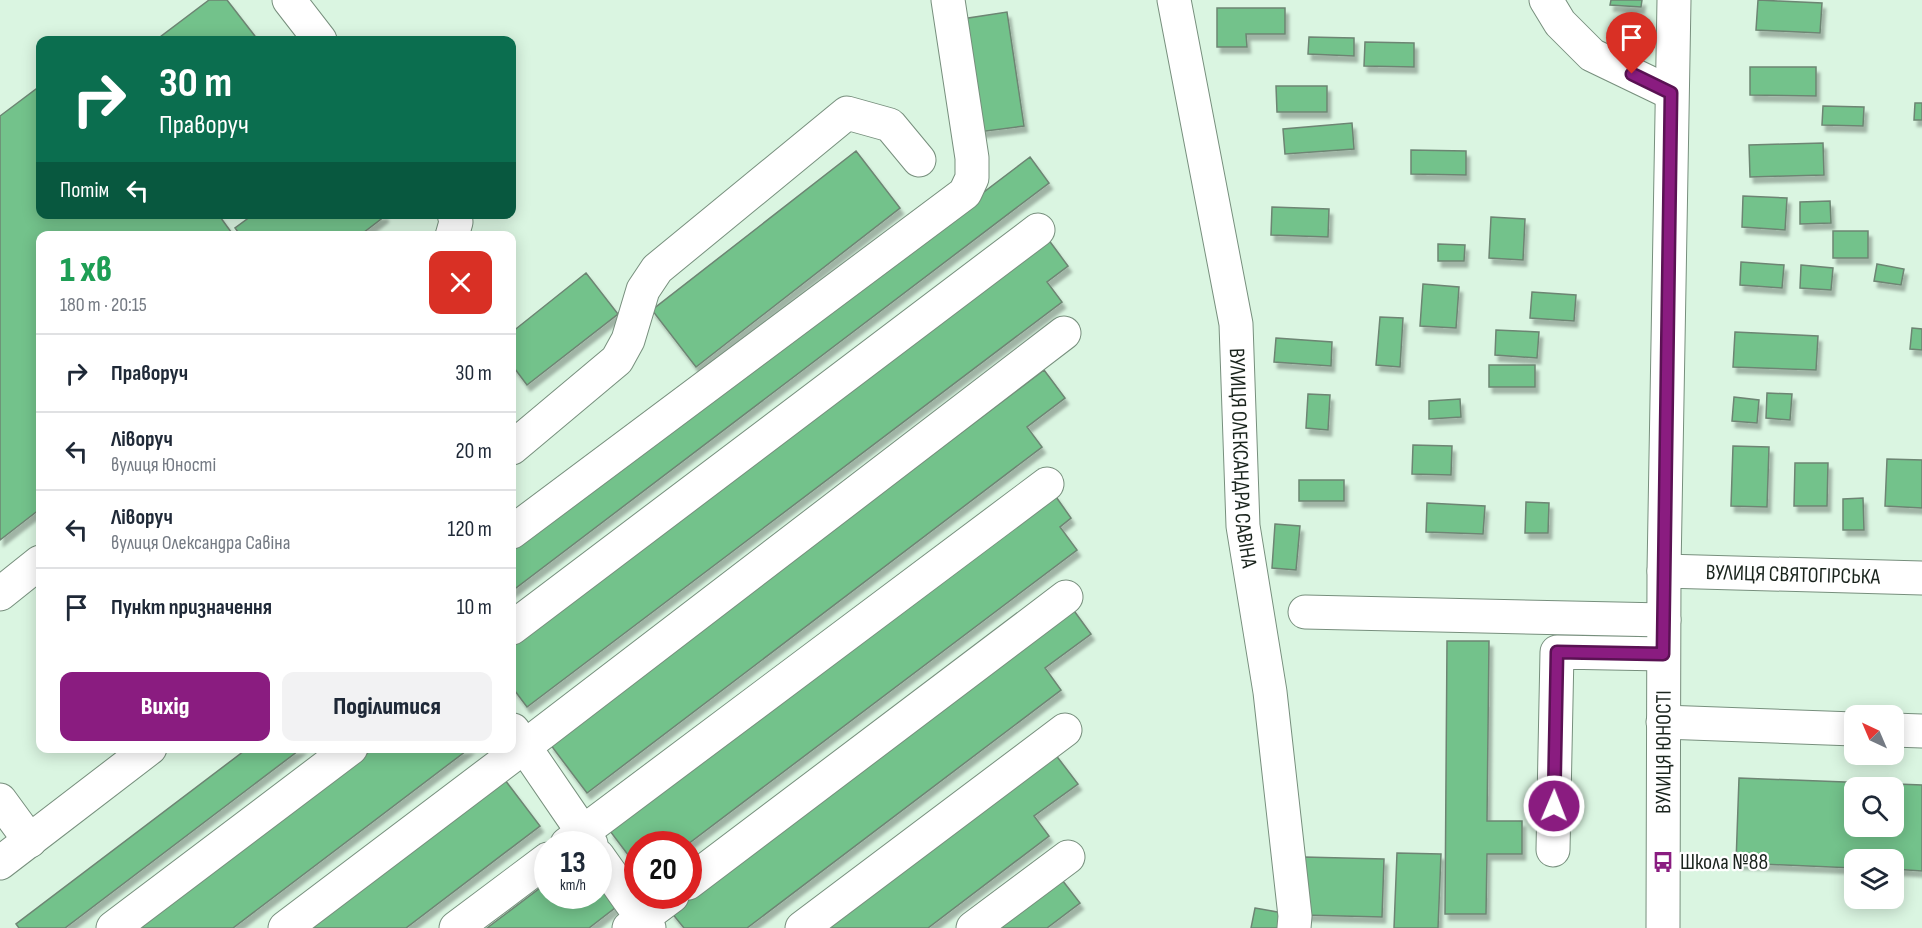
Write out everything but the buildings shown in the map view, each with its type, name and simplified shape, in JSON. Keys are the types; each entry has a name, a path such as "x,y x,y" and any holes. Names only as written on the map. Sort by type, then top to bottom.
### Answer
{"street":[{"path":"289,0 318,36"},
{"path":"516,529 965,192 972,178 972,158 948,0"},
{"name":"ВУЛИЦЯ ОЛЕКСАНДРА САВІНА","path":"1174,0 1236,324 1242,526 1270,692 1294,922"},
{"path":"1546,0 1560,23 1592,56 1671,93"},
{"name":"ВУЛИЦЯ ЮНОСТІ","path":"1663,928 1663,654 1674,0"},
{"path":"516,445 617,360 628,340 643,290 657,269 847,113 890,125 919,160"},
{"path":"516,625 1038,230"},
{"path":"577,831 518,738 1064,333"},
{"path":"602,831 1047,484"},
{"path":"0,594 36,565"},
{"name":"ВУЛИЦЯ СВЯТОГІРСЬКА","path":"1664,571 1922,578"},
{"path":"702,872 1066,597"},
{"path":"1305,612 1664,620"},
{"path":"1553,849 1557,652 1663,654"},
{"path":"1663,722 1844,729"},
{"path":"802,928 1065,730"},
{"path":"1904,730 1922,731"},
{"path":"0,863 144,753"},
{"path":"113,928 344,753"},
{"path":"285,928 500,753"},
{"path":"0,800 30,841"},
{"path":"974,928 1068,856"},
{"path":"456,928 534,870"},
{"path":"612,884 640,925 658,909"}],"place":[{"name":"Школа №88","path":"1663,862"}],"route":[{"path":"1554,806 1557,652 1663,654 1671,93 1632,74"}]}
